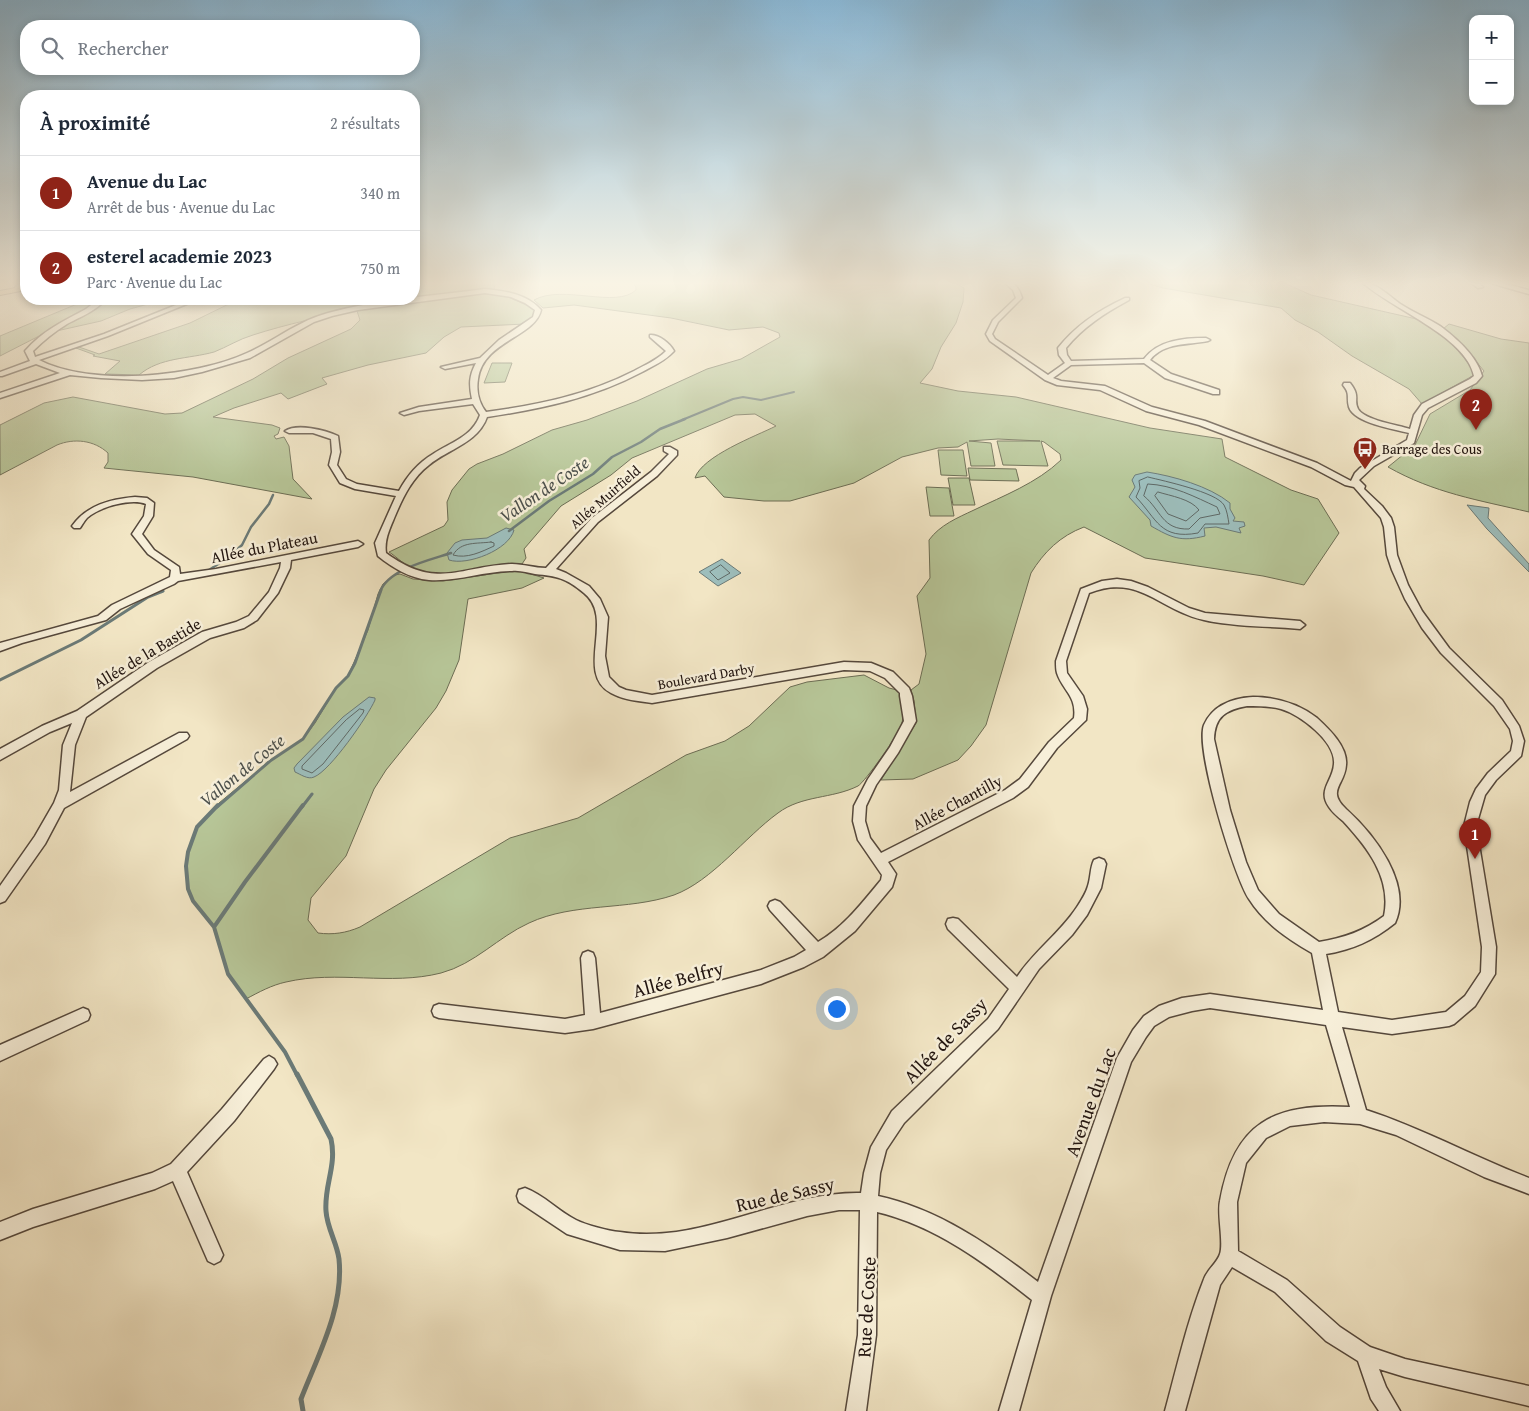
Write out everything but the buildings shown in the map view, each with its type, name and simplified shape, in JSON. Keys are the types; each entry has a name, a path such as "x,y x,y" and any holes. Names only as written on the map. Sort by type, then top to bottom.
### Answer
{"street":[{"path":"32,348 29,352 34,361 68,372 136,377 188,373 224,365 261,348"},
{"path":"2,374 70,348"},
{"path":"493,348 482,360 474,377 476,401 484,415 545,405 585,395 616,384 670,352 668,348"},
{"path":"1002,348 1048,378 1060,383 1102,388 1149,410 1202,423 1314,466 1348,483 1359,482 1370,464 1411,441 1418,414 1425,406 1473,381 1478,376 1478,371 1468,355 1460,348"},
{"path":"1062,348 1063,355 1069,363"},
{"path":"1146,362 1149,356 1164,348"},
{"path":"445,367 482,360"},
{"path":"1048,378 1069,363 1146,362 1168,376 1216,392"},
{"path":"0,396 68,372"},
{"path":"1347,384 1353,392 1353,408 1362,417 1413,432"},
{"path":"404,413 476,401"},
{"name":"Boulevard Darby","path":"484,415 474,432 423,464 408,479 380,542 381,554 402,569 427,578 470,574 508,567 535,571 550,570 564,576 593,595 603,617 600,656 600,670 603,681 616,690 634,697 652,699 844,666 871,667 889,675 905,692 910,721 894,750 872,782 860,806 859,821 864,840 889,874"},
{"path":"289,431 312,430 325,432 335,438 336,452 333,465 343,481 355,486 401,494"},
{"name":"Allée Muirfield","path":"550,570 596,520 654,474 674,453 667,449"},
{"name":"Avenue du Lac","path":"1010,1411 1042,1296 1125,1058 1144,1027 1160,1014 1183,1004 1210,1001 1332,1020 1392,1027 1422,1024 1449,1019 1470,1001 1488,974 1489,947 1470,826 1473,806 1485,782 1518,753 1522,742 1519,730 1512,718 1450,656 1424,624 1412,604 1392,554 1388,521 1359,482"},
{"path":"0,647 19,640 86,624 102,618 116,607 171,582 175,578 176,569 150,552 137,534 149,515 151,508 150,504 146,501 131,499 109,505 84,517 77,526"},
{"name":"Allée du Plateau","path":"175,578 216,572 358,544"},
{"name":"Allée de la Bastide","path":"0,755 46,729 81,714 153,665 198,639 240,625 253,618 273,593 285,568 286,558"},
{"name":"Allée Chantilly","path":"879,862 885,857 1009,794 1024,783 1053,745 1080,720 1081,709 1077,696 1062,674 1061,661 1085,591 1098,584 1113,581 1132,584 1149,590 1185,611 1203,617 1300,626"},
{"path":"1318,949 1342,946 1373,933 1390,919 1394,899 1386,871 1371,846 1329,796 1330,788 1338,775 1342,761 1335,745 1320,726 1296,710 1279,703 1251,702 1229,705 1214,716 1208,728 1209,751 1238,860 1252,893 1273,918 1318,949 1332,1020 1360,1116"},
{"path":"0,897 40,840 60,804 65,790 69,745 81,714"},
{"path":"60,804 183,736"},
{"name":"Allée de Sassy","path":"869,1202 872,1173 879,1147 898,1117 993,1024 1034,964 1067,930 1082,911 1094,888 1100,864"},
{"name":"Allée Belfry","path":"439,1011 565,1026 593,1022 761,976 799,962 818,952 850,926 886,884 889,874"},
{"path":"775,906 818,952"},
{"path":"953,924 1017,987"},
{"path":"588,958 593,1022"},
{"path":"0,1053 83,1015"},
{"path":"0,1231 33,1218 155,1181 177,1170 228,1115 269,1064"},
{"path":"1175,1411 1212,1281 1229,1256 1228,1202 1239,1159 1260,1132 1289,1118 1324,1114 1360,1116 1406,1131 1490,1172 1529,1186"},
{"path":"177,1170 214,1254"},
{"name":"Rue de Sassy","path":"525,1196 573,1228 620,1241 665,1242 727,1229 807,1207 839,1201 869,1202 899,1209 954,1234 997,1262 1042,1296"},
{"name":"Rue de Coste","path":"856,1411 867,1335 869,1202"},
{"path":"1229,1256 1281,1286 1333,1334 1365,1355 1405,1368 1529,1396"},
{"path":"1365,1355 1378,1392 1390,1411"}],"green space":[{"path":"0,348 16,348 0,356"},
{"path":"76,348 81,348 99,354 117,348 223,348 214,352 165,362 147,369 139,375 105,374 120,361 93,356 95,355"},
{"path":"310,348 432,348 426,353 368,365 322,378 327,384 288,399 281,393 213,417 272,425 280,428 278,434 274,436 276,439 284,437 289,446 293,479 312,499 193,477 104,468 108,462 108,453 97,445 77,441 57,445 0,475 0,425 44,403 73,397 165,414 182,413 253,379 288,358"},
{"path":"761,348 941,348 932,369 920,383 958,391 1016,397 1150,428 1222,439 1225,457 1291,490 1318,499 1339,533 1304,585 1263,576 1145,558 1084,527 1067,535 1041,558 1031,573 986,725 971,746 958,760 913,779 881,780 916,723 911,690 919,684 926,654 917,596 930,578 929,540 949,522 1019,488 1052,468 1061,460 1060,454 1044,442 1041,441 1048,466 1003,465 997,441 1040,441 998,439 969,441 991,443 995,466 971,466 967,442 958,447 938,448 902,457 854,483 790,501 764,501 724,497 705,476 695,478 708,462 718,455 776,426 755,414 735,415 632,458 611,475 561,506 524,549 526,558 522,564 454,573 427,573 411,568 389,552 444,526 448,520 447,502 452,490 469,469 477,464 503,454 552,430 587,420 637,401 707,369 741,359"},
{"path":"1340,348 1455,348 1476,374 1422,404 1409,389"},
{"path":"1465,348 1529,348 1529,512 1439,490 1388,467 1415,445 1430,414 1470,390 1484,371"},
{"path":"492,363 512,363 505,382 484,383"},
{"path":"938,450 963,450 967,476 941,475"},
{"path":"968,468 1016,469 1019,481 970,480"},
{"path":"948,478 969,478 975,505 953,505"},
{"path":"926,487 949,488 954,516 930,516"},
{"path":"518,570 544,578 522,588 468,599 459,660 446,691 436,708 386,770 374,789 346,856 311,898 308,920 318,933 339,933 360,927 510,838 578,818 686,755 725,741 749,726 790,687 807,682 864,675 889,688 901,691 903,713 901,726 881,758 858,786 787,807 766,823 702,880 674,895 638,903 582,909 546,916 507,935 465,963 441,973 422,977 402,978 325,977 305,979 276,985 246,999 228,974 214,927 193,901 188,889 186,866 188,852 197,827 219,803 270,761 303,739 336,688 348,676 368,630 378,594 383,584 395,575 400,574 413,579 443,581"}],"water":[{"path":"1147,472 1190,483 1221,497 1230,503 1230,509 1235,518 1233,521 1244,522 1245,526 1239,528 1241,533 1216,527 1204,528 1205,536 1183,539 1171,536 1151,526 1150,520 1129,497 1135,487 1132,480 1135,475"},
{"path":"1467,505 1489,508 1488,518 1529,564 1529,572 1487,529"},
{"path":"506,528 514,530 511,537 496,550 466,561 449,560 447,553 455,543 462,540 487,538"},
{"path":"722,559 741,573 718,586 699,572"},
{"path":"369,697 375,698 371,708 357,730 329,765 312,778 295,772 294,768 297,764 343,717"}],"waterway":[{"name":"Vallon de Coste","path":"682,420 733,399 743,397 761,400 794,392"},
{"name":"Vallon de Coste","path":"509,531 549,501 593,474 612,457 641,442 660,429 685,419"},
{"path":"209,570 229,557 242,545 251,527 269,504 273,495"},
{"name":"Vallon de Coste","path":"381,590 384,584 400,571 451,553"},
{"name":"Vallon de Coste","path":"217,807 270,761 303,739 336,688 348,676 355,663 381,590"},
{"path":"0,680 81,640 148,597 163,591 161,592"},
{"path":"302,807 312,794"},
{"name":"Vallon de Coste","path":"214,927 193,901 188,889 186,866 188,852 197,827 218,805"},
{"path":"214,927 303,805"},
{"name":"Vallon de Coste","path":"214,927 228,974 285,1052 297,1075"},
{"name":"Vallon de Coste","path":"297,1074 331,1139 332,1167 326,1211 339,1259 338,1295 334,1313 301,1399 303,1411"}],"place":[{"name":"esterel academie 2023","path":"1476,430"},
{"name":"Barrage des Cous","path":"1365,470"},
{"name":"Avenue du Lac","path":"1475,859"}]}
